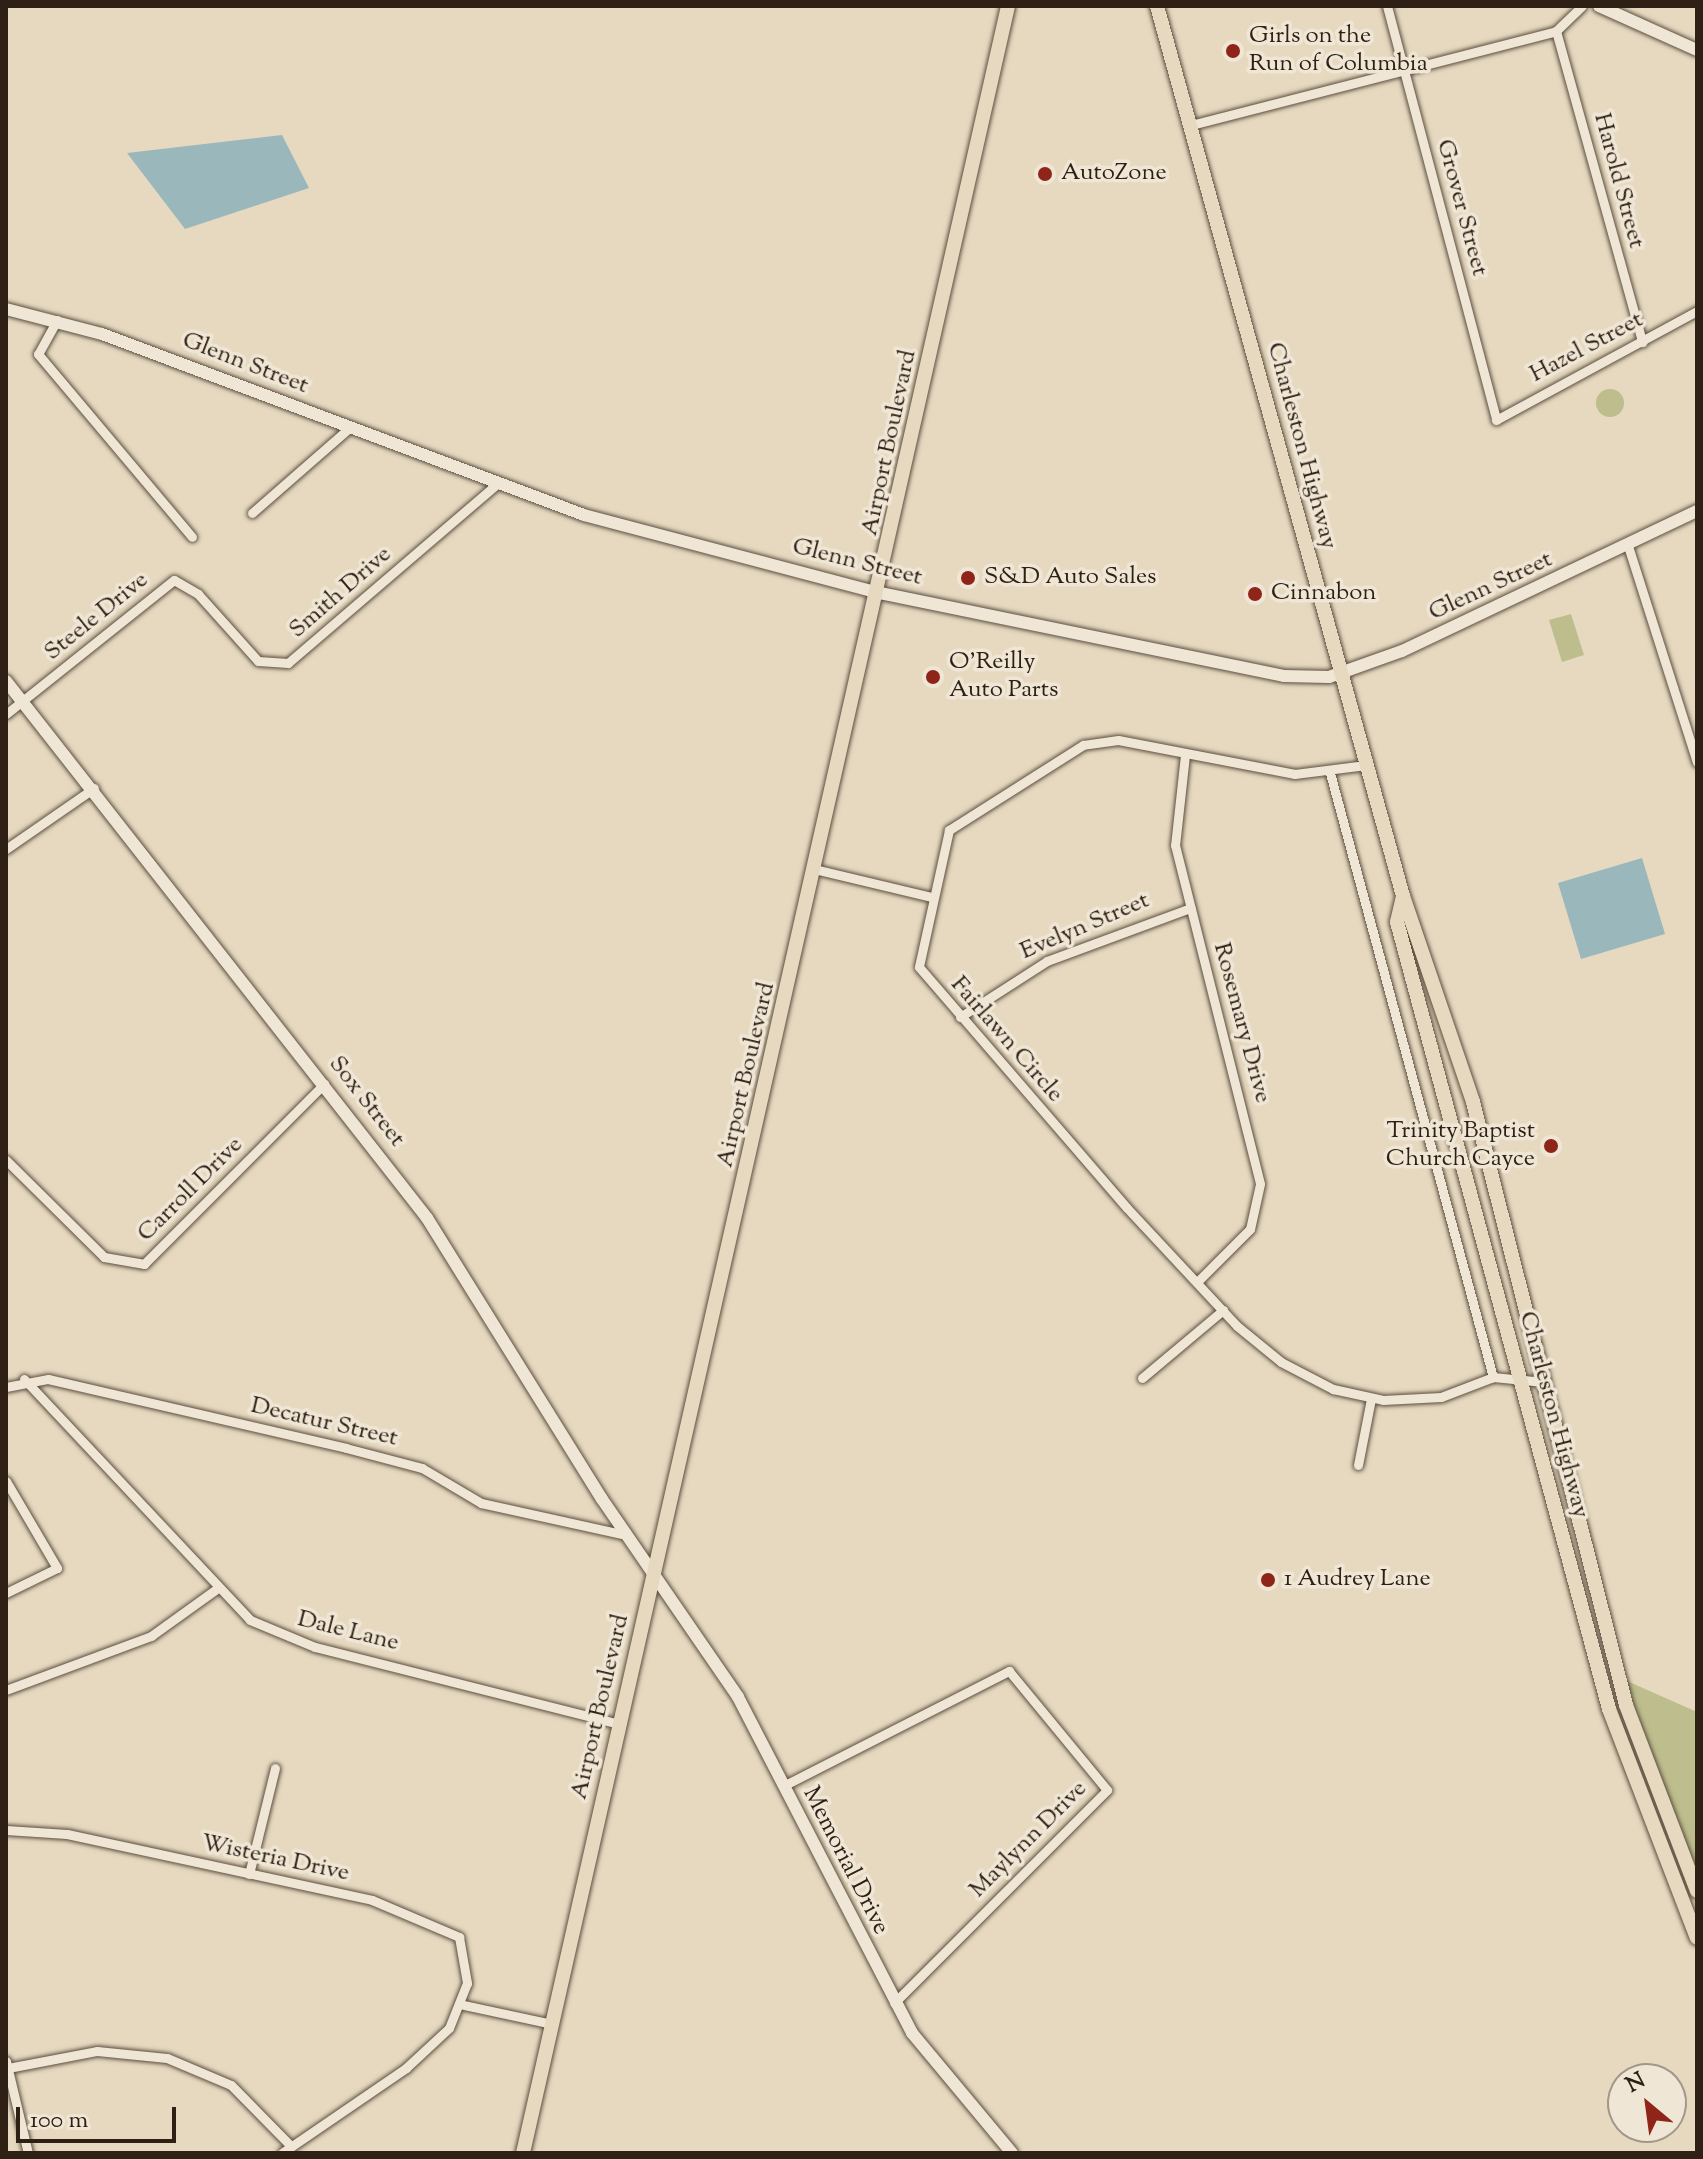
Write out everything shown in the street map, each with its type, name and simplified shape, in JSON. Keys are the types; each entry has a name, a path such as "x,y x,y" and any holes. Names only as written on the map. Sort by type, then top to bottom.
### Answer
{"main road":[{"name":"Airport Boulevard","path":"523,2153 619,1724 818,870 1008,6"},
{"name":"Charleston Highway","path":"1157,6 1403,896 1473,1102 1626,1705 1697,1891"},
{"name":"Charleston Highway","path":"1403,896 1397,922 1613,1721 1697,1938"}],"street":[{"name":"Grover Street","path":"1387,6 1496,420"},
{"path":"1191,125 1556,31 1582,6"},
{"path":"1599,6 1697,50"},
{"name":"Harold Street","path":"1556,31 1642,342"},
{"name":"Glenn Street","path":"6,309 57,320 496,485 880,593 1284,676 1340,674 1460,627 1697,511"},
{"name":"Hazel Street","path":"1496,420 1697,311"},
{"path":"57,320 38,354 192,537"},
{"path":"252,513 349,428"},
{"name":"Smith Drive","path":"174,580 198,594 258,661 278,666 496,485"},
{"path":"1628,546 1697,762"},
{"name":"Steele Drive","path":"6,714 174,580"},
{"name":"Sox Street","path":"6,681 94,788 427,1218 653,1578"},
{"name":"Fairlawn Circle","path":"1366,765 1330,773 1271,772 1106,740 1033,772 949,830 931,897 919,967 960,1017 1223,1310 1301,1374 1371,1399 1441,1397 1493,1377 1544,1382"},
{"name":"Rosemary Drive","path":"1185,755 1173,822 1190,908 1260,1184 1250,1229 1198,1281"},
{"name":"Charleston Highway","path":"1330,773 1493,1377"},
{"path":"6,849 94,788"},
{"path":"818,870 931,897"},
{"name":"Evelyn Street","path":"960,1017 1047,961 1190,908"},
{"name":"Carroll Drive","path":"6,1160 104,1257 144,1264 324,1084"},
{"path":"1142,1378 1223,1310"},
{"path":"6,1387 24,1379"},
{"name":"Decatur Street","path":"24,1379 398,1461 481,1503 626,1535"},
{"name":"Dale Lane","path":"24,1379 215,1590 250,1620 293,1641 619,1724"},
{"path":"1358,1465 1371,1399"},
{"path":"6,1481 57,1568 6,1593"},
{"name":"Memorial Drive","path":"653,1578 712,1655 894,2003 932,2062 1012,2153"},
{"path":"6,1690 151,1636 215,1590"},
{"name":"Maylynn Drive","path":"783,1786 1009,1671 1107,1790 894,2003"},
{"path":"249,1874 275,1768"},
{"name":"Wisteria Drive","path":"6,1830 67,1834 372,1900 451,1929 468,1958 464,2005"},
{"path":"282,2153 424,2053 464,2005 552,2024"},
{"path":"28,2153 7,2064 97,2051 167,2058 231,2085 291,2146"}],"green space":[{"path":"1610,389 1620,393 1624,403 1620,413 1610,417 1600,413 1596,403 1600,393"},
{"path":"1571,614 1584,655 1562,662 1549,620"},
{"path":"1618,1677 1697,1712 1697,1881"}],"water":[{"path":"282,135 309,188 185,229 127,153"},
{"path":"1642,858 1665,934 1581,959 1558,883"}],"place":[{"name":"Girls on the Run of Columbia","path":"1233,51"},
{"name":"AutoZone","path":"1045,174"},
{"name":"S&D Auto Sales","path":"968,578"},
{"name":"Cinnabon","path":"1255,594"},
{"name":"O'Reilly Auto Parts","path":"933,677"},
{"name":"Trinity Baptist Church Cayce","path":"1551,1146"},
{"name":"1 Audrey Lane","path":"1268,1580"}]}
